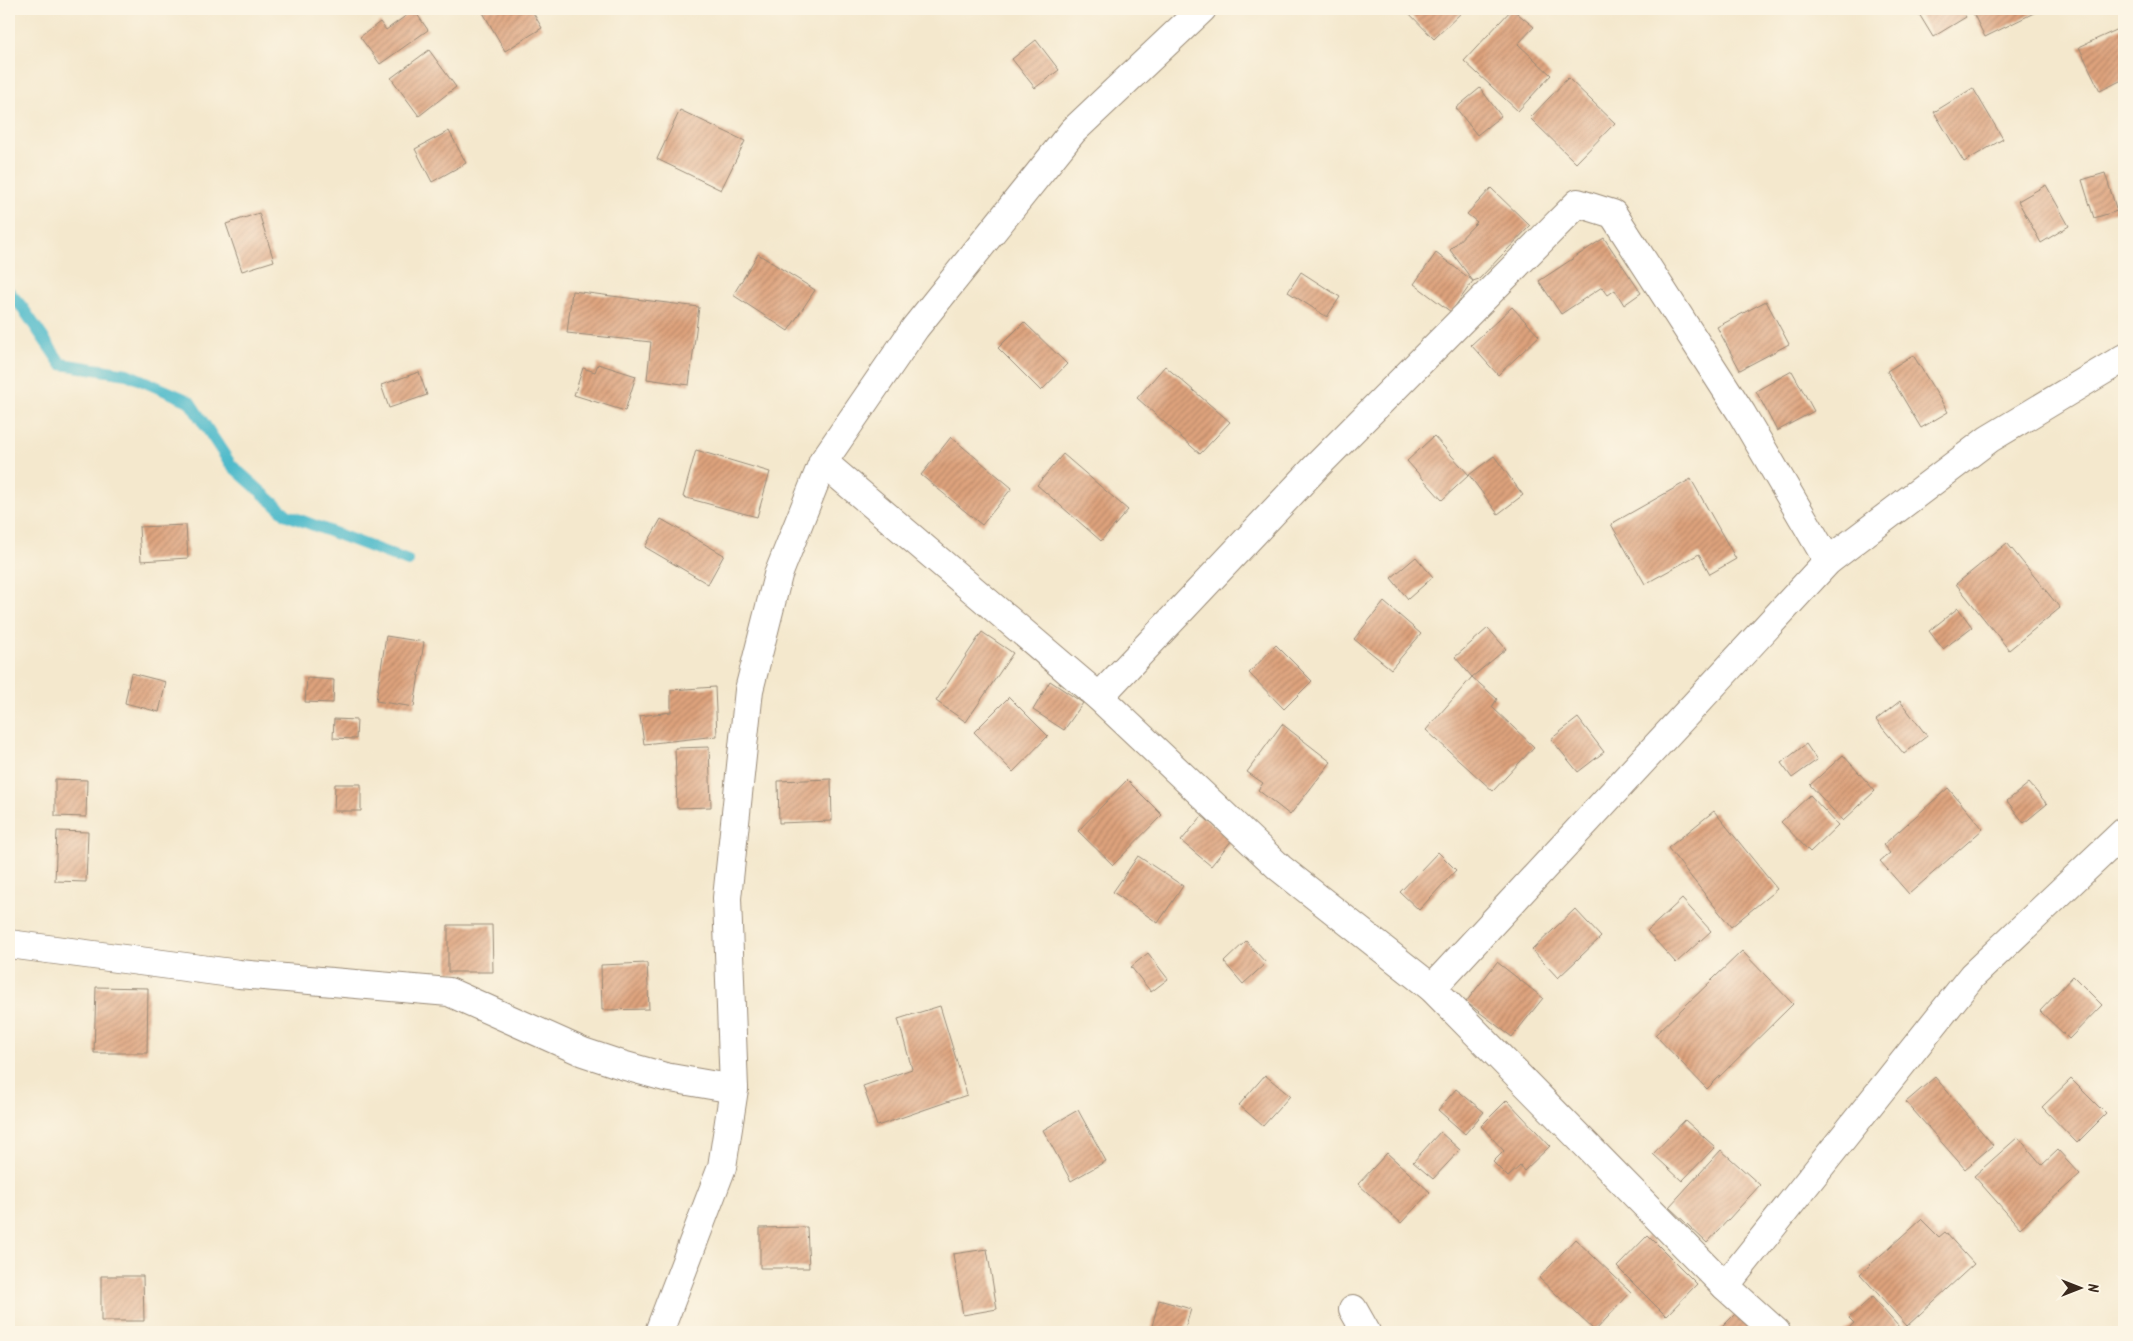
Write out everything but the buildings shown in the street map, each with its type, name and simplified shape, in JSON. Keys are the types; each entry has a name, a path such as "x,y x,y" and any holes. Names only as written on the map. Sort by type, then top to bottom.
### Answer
{"street":[{"path":"658,1332 722,1168 734,1089 727,898 749,690 778,575 822,462 915,328 1073,132 1202,9"},
{"path":"1099,697 1316,467 1578,203 1614,214 1742,414 1828,561"},
{"path":"1432,988 1828,561 1990,438 2124,358"},
{"path":"822,462 1099,697 1280,868 1432,988 1725,1286 1776,1332"},
{"path":"1725,1286 1972,976 2124,832"},
{"path":"9,944 239,974 448,992 583,1052 614,1063 665,1077 734,1089"}],"waterway":[{"path":"9,292 22,307 61,364 127,374 189,401 231,465 287,515 408,561"}]}
